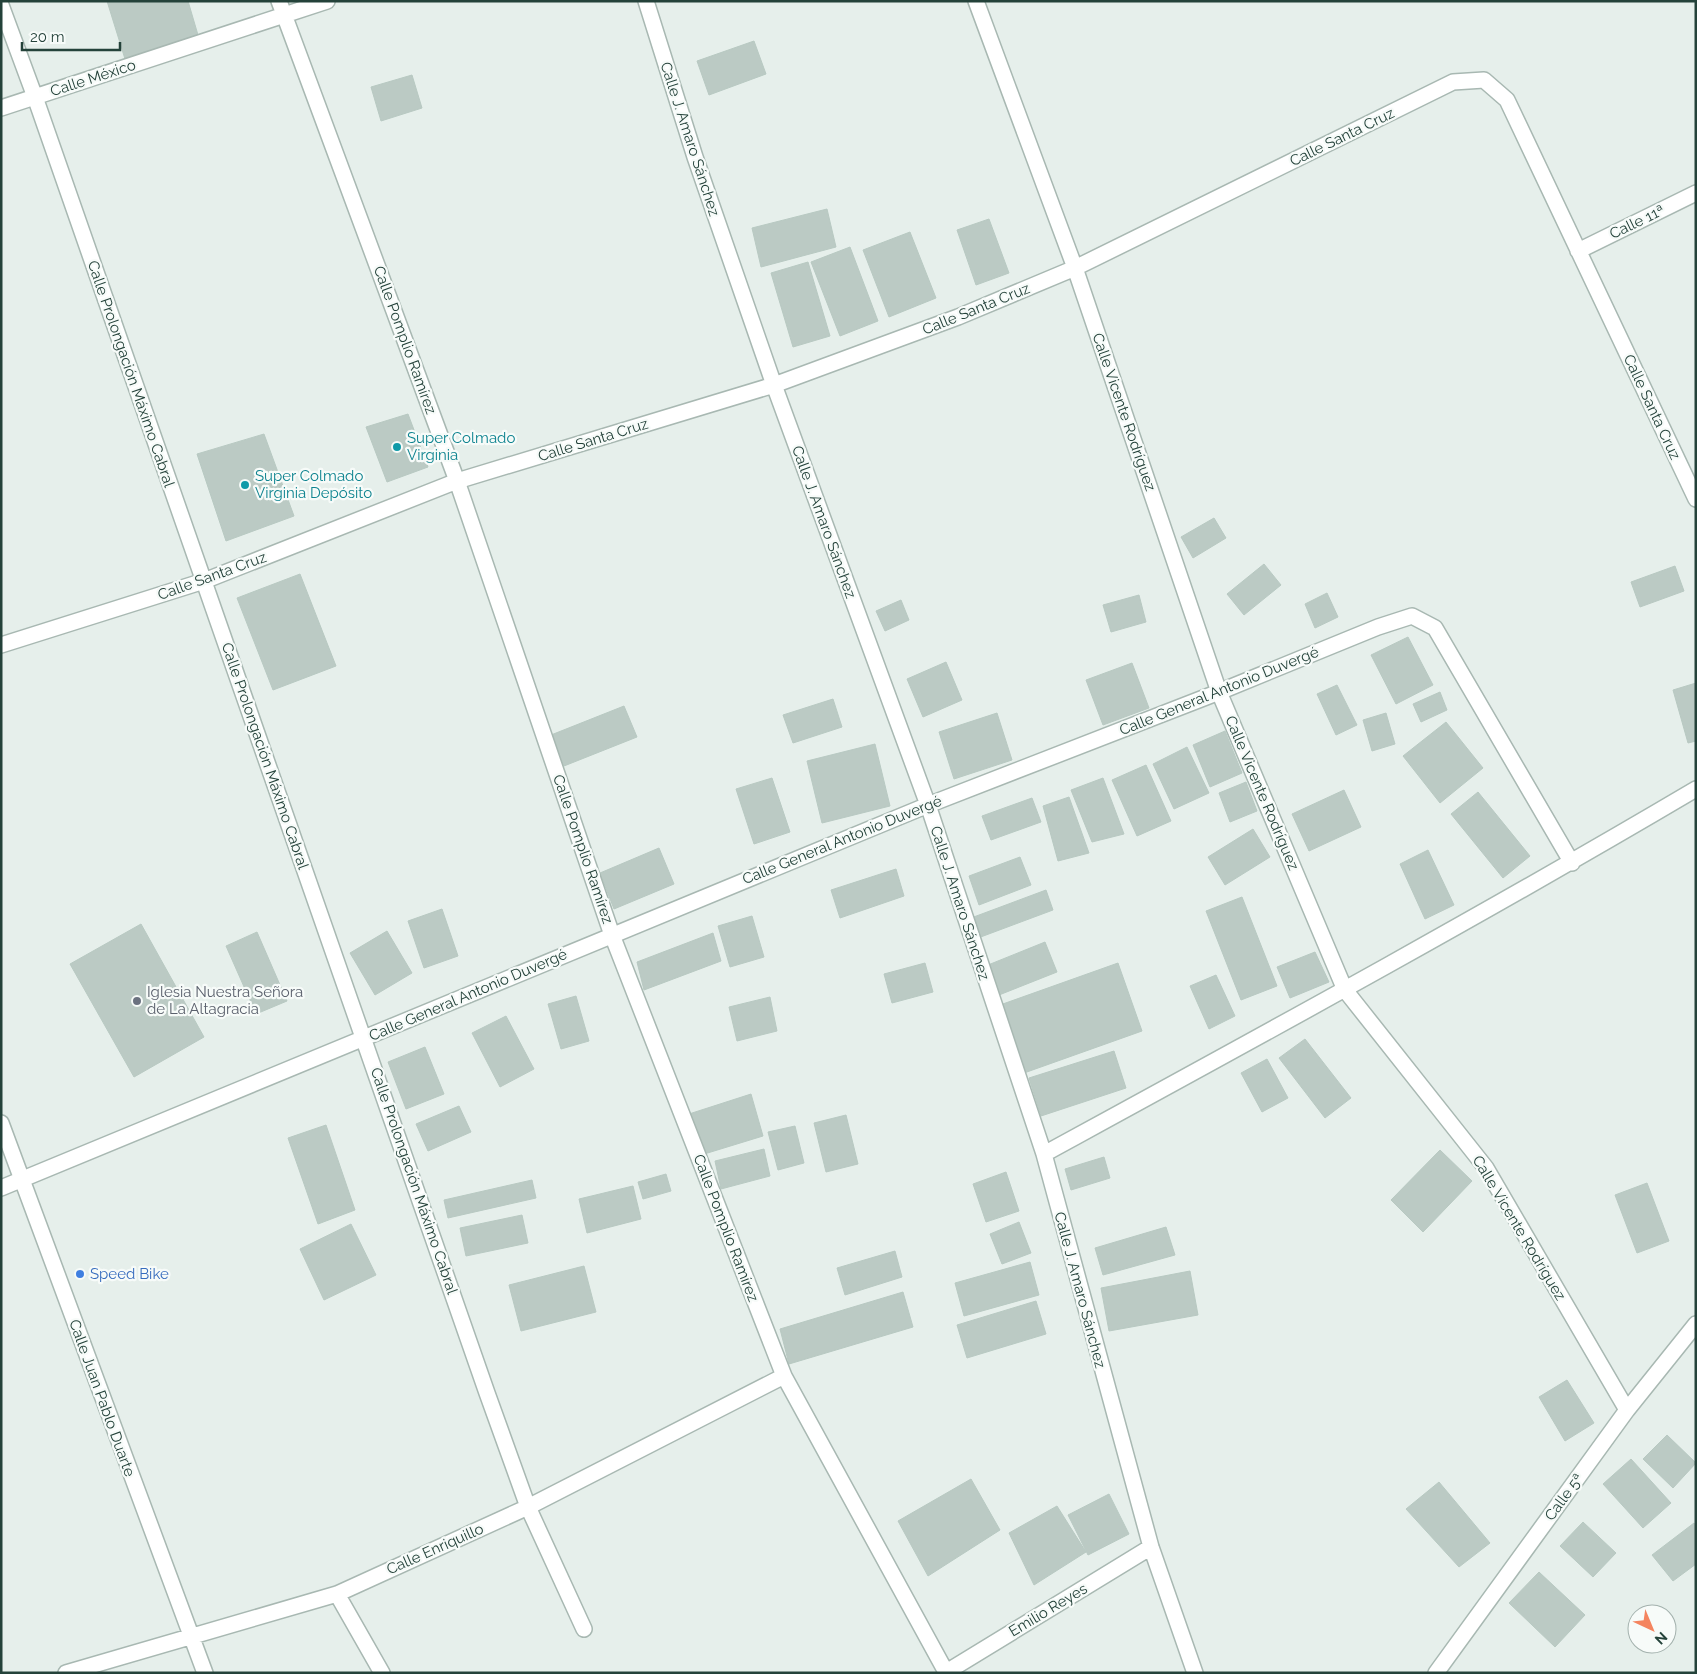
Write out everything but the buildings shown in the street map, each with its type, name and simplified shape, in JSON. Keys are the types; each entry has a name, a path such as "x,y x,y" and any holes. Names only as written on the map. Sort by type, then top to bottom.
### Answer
{"street":[{"name":"Calle Pomplio Ramírez","path":"278,1 458,481 612,935 784,1376 946,1672"},
{"name":"Calle México","path":"1,108 327,1"},
{"name":"Calle J. Amaro Sánchez","path":"646,1 695,157 774,385 928,805 1044,1154 1151,1547 1195,1673"},
{"name":"Calle Vicente Rodríguez","path":"976,1 1075,268 1219,692 1346,990 1486,1168 1627,1410"},
{"name":"Calle Prolongación Máximo Cabral","path":"1,5 35,97 528,1507 584,1629"},
{"name":"Calle Santa Cruz","path":"1,646 204,581 458,481 774,385 958,317 1075,268 1454,82 1484,80 1507,100 1696,499"},
{"name":"Calle 11ª","path":"1578,251 1696,193"},
{"name":"Calle General Antonio Duvergé","path":"1,1188 928,805 1219,692 1378,627 1412,616 1435,628 1572,862"},
{"path":"1044,1154 1346,990 1572,862 1696,789"},
{"name":"Calle Juan Pablo Duarte","path":"1,1123 205,1673"},
{"name":"Calle 5ª","path":"1436,1673 1627,1410 1696,1324"},
{"name":"Calle Enriquillo","path":"66,1673 337,1594 528,1507 784,1376"},
{"name":"Emilio Reyes","path":"946,1672 1151,1547"},
{"path":"337,1594 382,1673"}],"place":[{"name":"Super Colmado Virginia","path":"397,447"},
{"name":"Super Colmado Virginia Depósito","path":"245,485"},
{"name":"Iglesia Nuestra Señora de La Altagracia","path":"137,1001"},
{"name":"Speed Bike","path":"80,1274"}]}
